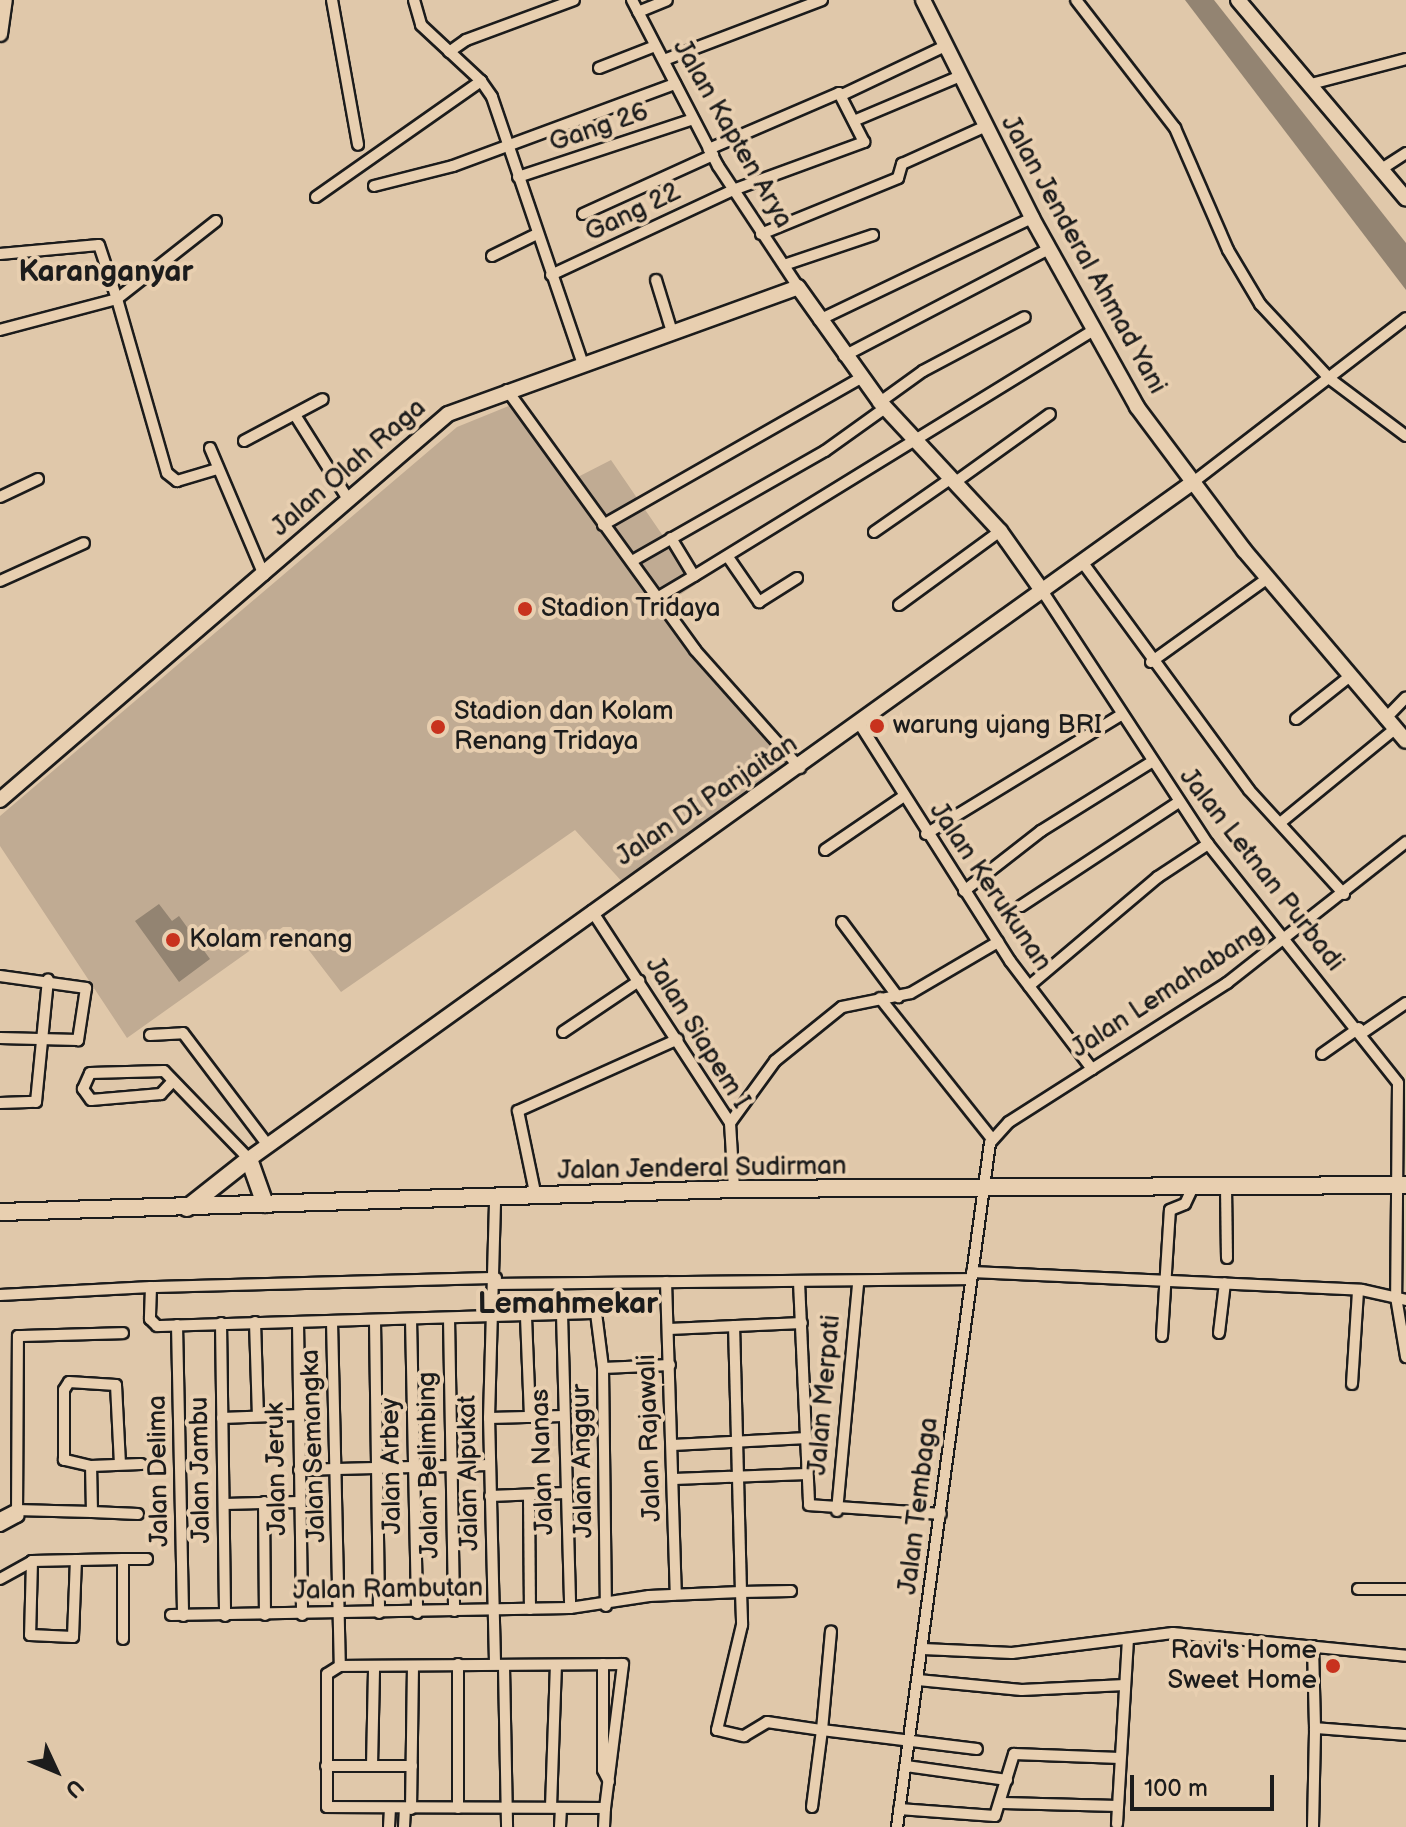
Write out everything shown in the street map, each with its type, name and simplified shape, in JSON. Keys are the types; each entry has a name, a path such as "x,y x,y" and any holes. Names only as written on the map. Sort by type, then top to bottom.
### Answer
{"main road":[{"path":"187,1208 249,1159 265,1204"},
{"name":"Jalan Jenderal Sudirman","path":"0,1212 734,1189 985,1191 1404,1185"}],"street":[{"path":"332,0 358,145"},
{"path":"414,0 421,25 481,81 492,97 506,147 583,365"},
{"path":"449,52 466,40 574,0"},
{"name":"Jalan Kapten Arya","path":"632,0 711,152 798,287"},
{"path":"638,12 667,0"},
{"path":"664,60 822,0"},
{"name":"Jalan Jenderal Ahmad Yani","path":"923,0 1032,218 1093,331 1192,483 1406,741"},
{"path":"1076,0 1175,128 1228,250 1260,304 1330,379 1406,436"},
{"path":"1238,0 1406,199"},
{"path":"0,34 3,6"},
{"path":"599,68 655,46"},
{"path":"583,214 945,46"},
{"path":"1311,84 1406,59"},
{"path":"844,94 856,120 960,76"},
{"path":"316,197 481,81"},
{"path":"374,186 506,147 675,84"},
{"name":"Gang 26","path":"518,177 693,119"},
{"name":"Gang 22","path":"551,275 733,190 864,142 856,120"},
{"path":"761,234 898,178 902,164 986,126"},
{"path":"1380,170 1406,153"},
{"path":"819,320 1032,218"},
{"path":"0,330 117,299 216,221"},
{"path":"492,256 537,234"},
{"path":"784,265 873,235"},
{"path":"0,254 99,245 167,473 177,481 217,469"},
{"path":"844,356 1049,249"},
{"path":"656,280 672,332"},
{"path":"798,287 844,356 882,405 1000,531 1043,592"},
{"name":"Jalan Olah Raga","path":"0,800 448,414 507,390 798,287"},
{"path":"632,561 825,451 923,371 1025,317"},
{"path":"1192,483 1406,318"},
{"path":"657,598 728,557 913,437 1093,331"},
{"path":"603,525 861,378"},
{"path":"507,390 711,670 756,712 800,768"},
{"path":"244,441 323,399"},
{"path":"874,532 1050,414"},
{"path":"295,415 348,499"},
{"path":"210,448 264,575"},
{"path":"0,497 38,479"},
{"name":"Jalan DI Panjaitan","path":"249,1159 592,911 800,768 1192,483"},
{"path":"899,605 1000,531"},
{"path":"671,538 694,576"},
{"path":"0,581 84,543"},
{"path":"728,557 759,602 797,578"},
{"path":"1083,563 1151,662 1280,823 1344,894"},
{"path":"1151,662 1268,578"},
{"name":"Jalan Letnan Purbadi","path":"1043,592 1119,716 1208,844 1361,1030 1403,1094 1401,1299 1406,1357"},
{"path":"1296,719 1350,676"},
{"path":"1280,823 1390,724 1406,697"},
{"path":"926,834 1119,716"},
{"name":"Jalan Kerukunan","path":"859,723 926,834 998,942 1092,1069"},
{"path":"964,891 1041,831 1150,763"},
{"path":"825,850 904,796"},
{"path":"1021,906 1179,802"},
{"name":"Jalan Lemahabang","path":"992,1139 1285,940 1406,842"},
{"path":"1029,986 1158,877 1208,844"},
{"name":"Jalan Siapem I","path":"592,911 730,1123 734,1189"},
{"path":"842,922 898,997"},
{"path":"730,1123 775,1061 847,1004 898,997 998,942"},
{"path":"0,976 48,980 86,988 83,1031 78,1040 43,1042 0,1038"},
{"path":"0,1103 36,1102 48,980"},
{"path":"563,1032 639,981"},
{"path":"880,998 992,1139 985,1191"},
{"path":"1322,1054 1405,1005"},
{"path":"150,1035 183,1033 267,1144"},
{"path":"536,1197 518,1111 678,1039"},
{"path":"173,1081 161,1094 91,1100 83,1089 90,1073 156,1069 173,1081 249,1159"},
{"path":"1226,1187 1227,1258"},
{"path":"1162,1336 1170,1210 1185,1204 1192,1189"},
{"name":"Jalan Tembaga","path":"897,1827 907,1737 923,1649 985,1191"},
{"name":"Jalan Alpukat","path":"495,1198 496,1281 489,1465 493,1610 499,1665 507,1827"},
{"path":"0,1295 151,1287 496,1281 858,1283 972,1276 1358,1290 1401,1299"},
{"name":"Jalan Rajawali","path":"666,1282 676,1593"},
{"path":"799,1282 809,1505 837,1511 941,1514"},
{"name":"Jalan Merpati","path":"837,1511 858,1283"},
{"path":"1219,1333 1225,1283"},
{"path":"151,1287 152,1325 562,1314"},
{"path":"1352,1384 1358,1290"},
{"name":"Jalan Anggur","path":"562,1314 601,1317 606,1606"},
{"name":"Jalan Nanas","path":"562,1314 570,1608"},
{"path":"526,1317 530,1417"},
{"name":"Jalan Belimbing","path":"449,1318 454,1611"},
{"name":"Jalan Arbey","path":"411,1319 417,1613"},
{"name":"Jalan Semangka","path":"332,1321 340,1614 326,1766 326,1805 390,1809"},
{"path":"375,1321 379,1613"},
{"path":"255,1322 258,1416"},
{"name":"Jalan Jeruk","path":"298,1322 302,1615"},
{"name":"Jalan Jambu","path":"221,1323 225,1616"},
{"path":"669,1329 802,1323"},
{"name":"Jalan Delima","path":"177,1325 183,1616"},
{"path":"734,1326 742,1625 717,1730 744,1736 767,1722 907,1737 977,1749"},
{"path":"19,1513 18,1336 123,1333"},
{"path":"603,1368 670,1365"},
{"path":"120,1464 116,1385 69,1382 64,1390 64,1460 91,1466 141,1464"},
{"path":"222,1418 298,1415"},
{"path":"489,1418 564,1416"},
{"path":"673,1445 807,1438"},
{"path":"299,1470 489,1465"},
{"path":"91,1466 92,1512"},
{"path":"674,1479 807,1474"},
{"path":"490,1496 566,1493"},
{"path":"529,1496 530,1609"},
{"path":"264,1502 265,1615"},
{"path":"225,1504 299,1502"},
{"path":"0,1526 19,1513"},
{"path":"0,1518 19,1513 138,1514"},
{"path":"123,1559 123,1639"},
{"path":"0,1579 32,1561 147,1559"},
{"path":"32,1561 30,1635 73,1637 76,1560"},
{"path":"1358,1589 1406,1589"},
{"name":"Jalan Rambutan","path":"171,1615 570,1608 606,1606 676,1593 791,1591"},
{"path":"812,1807 831,1631"},
{"path":"923,1649 1012,1653 1173,1633 1406,1656"},
{"path":"1117,1824 1128,1641"},
{"path":"1313,1646 1313,1827"},
{"path":"458,1664 458,1808"},
{"path":"335,1668 458,1664 625,1666 604,1827"},
{"path":"603,1664 603,1770 609,1782"},
{"path":"404,1827 412,1766 413,1666"},
{"path":"556,1666 556,1807 560,1827"},
{"path":"372,1766 374,1667"},
{"path":"918,1680 1022,1690 1125,1685"},
{"path":"1315,1728 1406,1735"},
{"path":"899,1809 995,1816 1003,1803 1010,1758 1018,1753 1120,1758"},
{"path":"326,1766 412,1766"},
{"path":"906,1766 1007,1780"},
{"path":"1003,1803 1118,1806"},
{"path":"389,1827 390,1809 507,1806 605,1808"}],"shaded area":[{"path":"1185,0 1214,0 1406,243 1406,290"},
{"name":"Stadion dan Kolam Renang Tridaya","path":"516,403 570,481 611,460 696,584 665,605 714,671 750,701 800,760 625,885 575,830 341,992 291,927 283,927 127,1038 0,846 0,816 457,427"},
{"name":"Kolam renang","path":"159,904 172,921 179,916 210,959 179,982 135,921"}],"place":[{"name":"Stadion Tridaya","path":"525,609"},
{"name":"warung ujang BRI","path":"877,726"},
{"name":"Stadion dan Kolam Renang Tridaya","path":"438,727"},
{"name":"Kolam renang","path":"173,940"},
{"name":"Ravi's Home Sweet Home","path":"1333,1666"}],"district":[{"name":"Karanganyar","path":"106,272"},
{"name":"Lemahmekar","path":"568,1304"}]}
